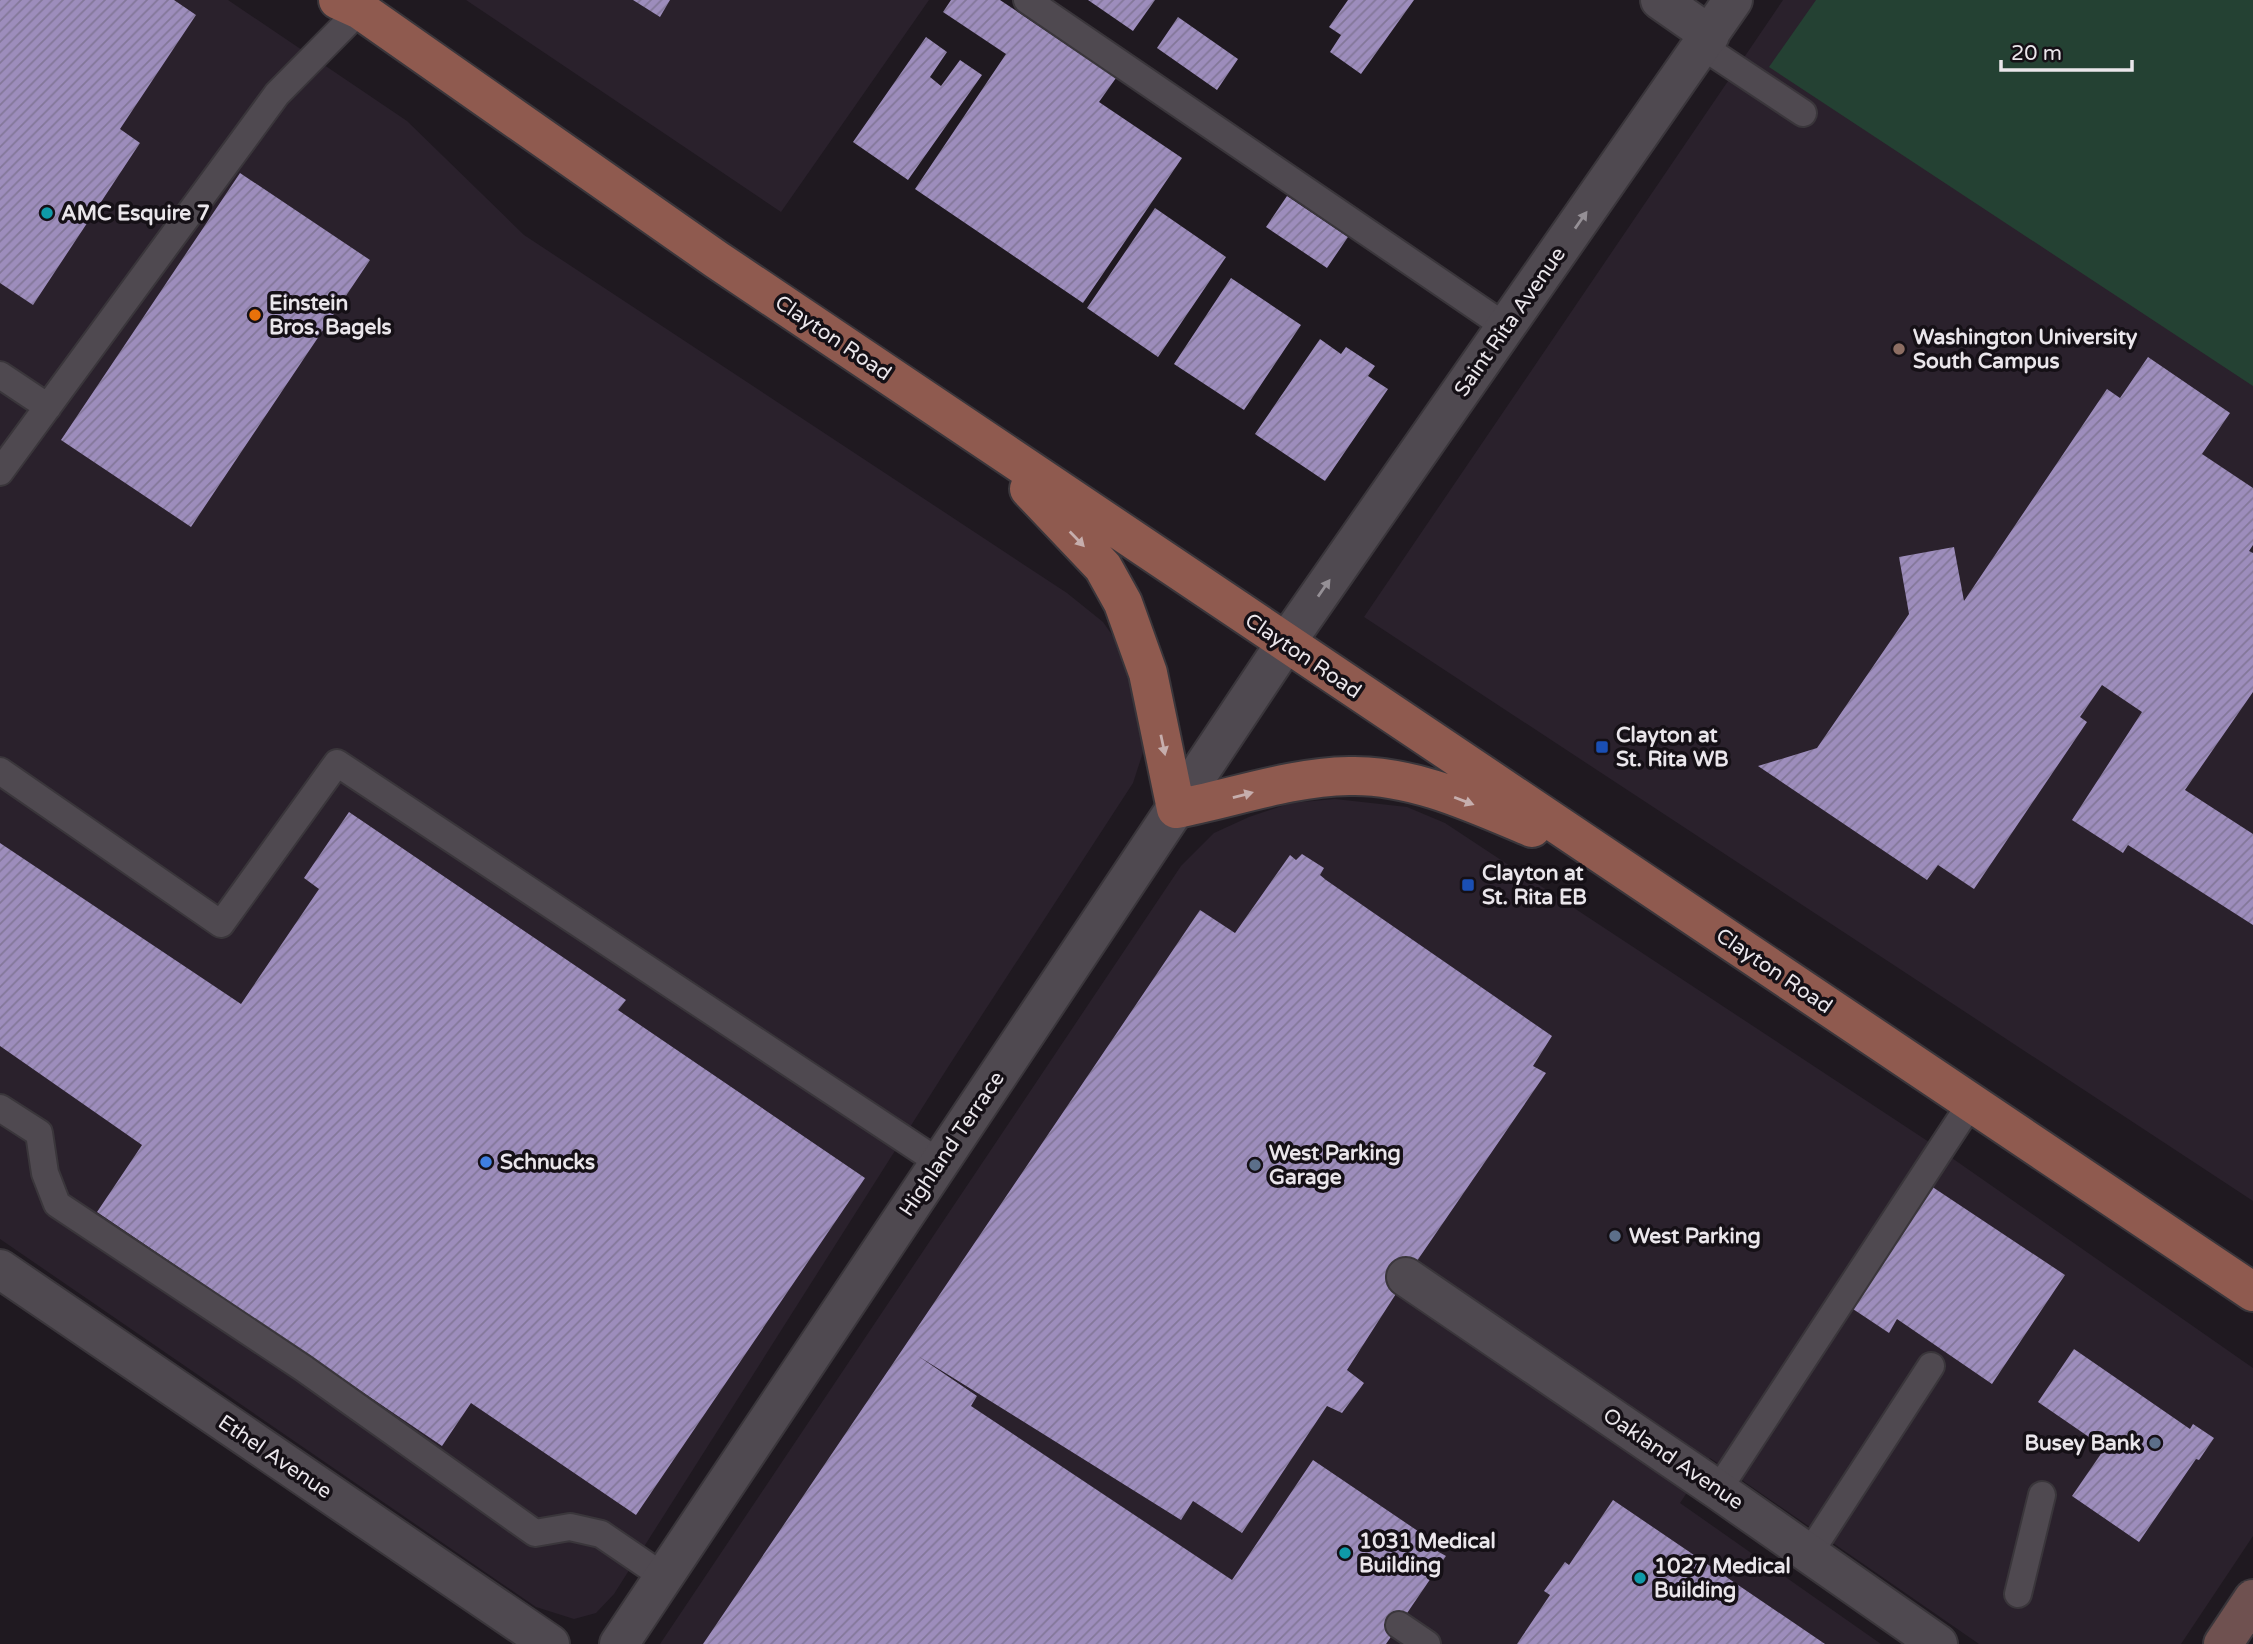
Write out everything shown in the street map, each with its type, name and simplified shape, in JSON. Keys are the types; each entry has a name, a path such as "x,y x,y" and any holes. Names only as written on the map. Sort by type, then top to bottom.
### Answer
{"main road":[{"name":"Clayton Road","path":"354,3 672,230 2253,1292"},
{"path":"979,437 1103,567 1123,603 1148,673 1176,809 1322,778 1350,775 1385,777 1427,787 1604,857"}],"street":[{"path":"1660,0 1706,40"},
{"name":"Saint Rita Avenue","path":"1285,644 1733,0"},
{"name":"Highland Terrace","path":"619,1644 1285,644"},
{"name":"Ethel Avenue","path":"0,1269 550,1644"},
{"name":"Oakland Avenue","path":"1406,1277 1938,1644"},
{"path":"2223,1644 2253,1599"}],"lane":[{"path":"1027,0 1506,327"},
{"path":"0,472 277,94 354,3"},
{"path":"1706,40 1803,113"},
{"path":"0,375 48,407"},
{"path":"0,771 221,924 337,763 940,1163"},
{"path":"1718,1490 1971,1103"},
{"path":"0,1108 39,1133 45,1173 57,1204 303,1368 535,1533 570,1527 601,1534 664,1577"},
{"path":"1809,1554 1931,1366"},
{"path":"2018,1594 2042,1495"},
{"path":"1399,1625 1427,1644"}],"shaded area":[{"path":"0,0 228,0 407,121 524,235 1067,593 1103,622 1129,659 1148,737 1133,783 950,1064 614,1594 596,1613 574,1619 536,1607 0,1239"},
{"path":"466,0 929,0 781,212"},
{"name":"Washington University South Campus","path":"1783,0 2253,0 2253,1201 1364,617"},
{"path":"1335,799 1407,807 1445,823 1929,1142 2253,1368 2253,1536 2181,1644 1979,1644 1710,1458 1680,1503 1881,1644 660,1644 1181,866 1214,833 1249,817 1291,803"}],"green space":[{"path":"1816,0 2253,0 2253,386 1769,67"}],"building":[{"name":"AMC Esquire 7","path":"0,0 174,0 196,15 120,129 140,143 33,305 0,283"},
{"path":"633,0 670,0 660,17"},
{"path":"951,0 1000,0 1116,78 1099,102 1182,158 1083,303 915,189 1006,54 943,12"},
{"path":"1088,0 1155,0 1133,31"},
{"path":"1348,0 1414,0 1361,74 1330,52 1341,35 1329,27"},
{"path":"1178,17 1238,59 1217,90 1157,48"},
{"path":"926,37 947,52 930,77 941,86 960,60 982,75 908,180 853,142"},
{"path":"240,173 370,260 191,527 61,440"},
{"path":"1287,196 1348,237 1327,268 1266,227"},
{"path":"1155,208 1226,257 1158,357 1087,308"},
{"path":"1231,278 1301,325 1244,410 1174,364"},
{"path":"1320,339 1341,354 1346,347 1375,366 1368,376 1388,389 1325,481 1255,434"},
{"path":"2148,357 2230,413 2202,454 2253,488 2253,545 2249,551 2253,553 2253,692 2185,790 2253,834 2253,925 2128,845 2123,853 2072,820 2142,712 2102,685 2080,717 2087,722 1974,889 1938,865 1927,880 1758,766 1817,748 1909,614 1899,557 1954,547 1964,601 2107,389 2120,398"},
{"name":"Schnucks","path":"349,812 626,1000 618,1010 865,1178 636,1515 471,1403 442,1446 97,1212 142,1145 0,1046 0,843 241,1004 319,889 304,878"},
{"name":"West Parking Garage","path":"1302,854 1324,868 1320,875 1326,880 1552,1036 1533,1066 1546,1073 1419,1258 1347,1370 1364,1383 1342,1413 1327,1406 1242,1533 1193,1501 1181,1520 918,1356 977,1396 971,1406 1232,1580 1313,1460 1440,1546 1437,1551 1446,1556 1386,1644 703,1644 1200,910 1235,933 1290,855 1296,860"},
{"path":"1931,1186 2065,1275 1992,1384 1897,1319 1889,1333 1850,1307"},
{"name":"Busey Bank","path":"2074,1349 2190,1429 2193,1424 2214,1438 2199,1460 2196,1459 2139,1542 2072,1496 2105,1448 2038,1402"},
{"name":"1027 Medical Building","path":"1613,1500 1825,1644 1517,1644 1550,1595 1544,1591 1565,1562 1569,1565"}],"place":[{"name":"AMC Esquire 7","path":"47,213"},
{"name":"Einstein Bros. Bagels","path":"255,315"},
{"name":"Washington University South Campus","path":"1899,349"},
{"name":"Clayton at St. Rita WB","path":"1602,747"},
{"name":"Clayton at St. Rita EB","path":"1468,885"},
{"name":"Schnucks","path":"486,1162"},
{"name":"West Parking Garage","path":"1255,1165"},
{"name":"West Parking","path":"1615,1236"},
{"name":"Busey Bank","path":"2155,1443"},
{"name":"1031 Medical Building","path":"1345,1553"},
{"name":"1027 Medical Building","path":"1640,1578"}]}
